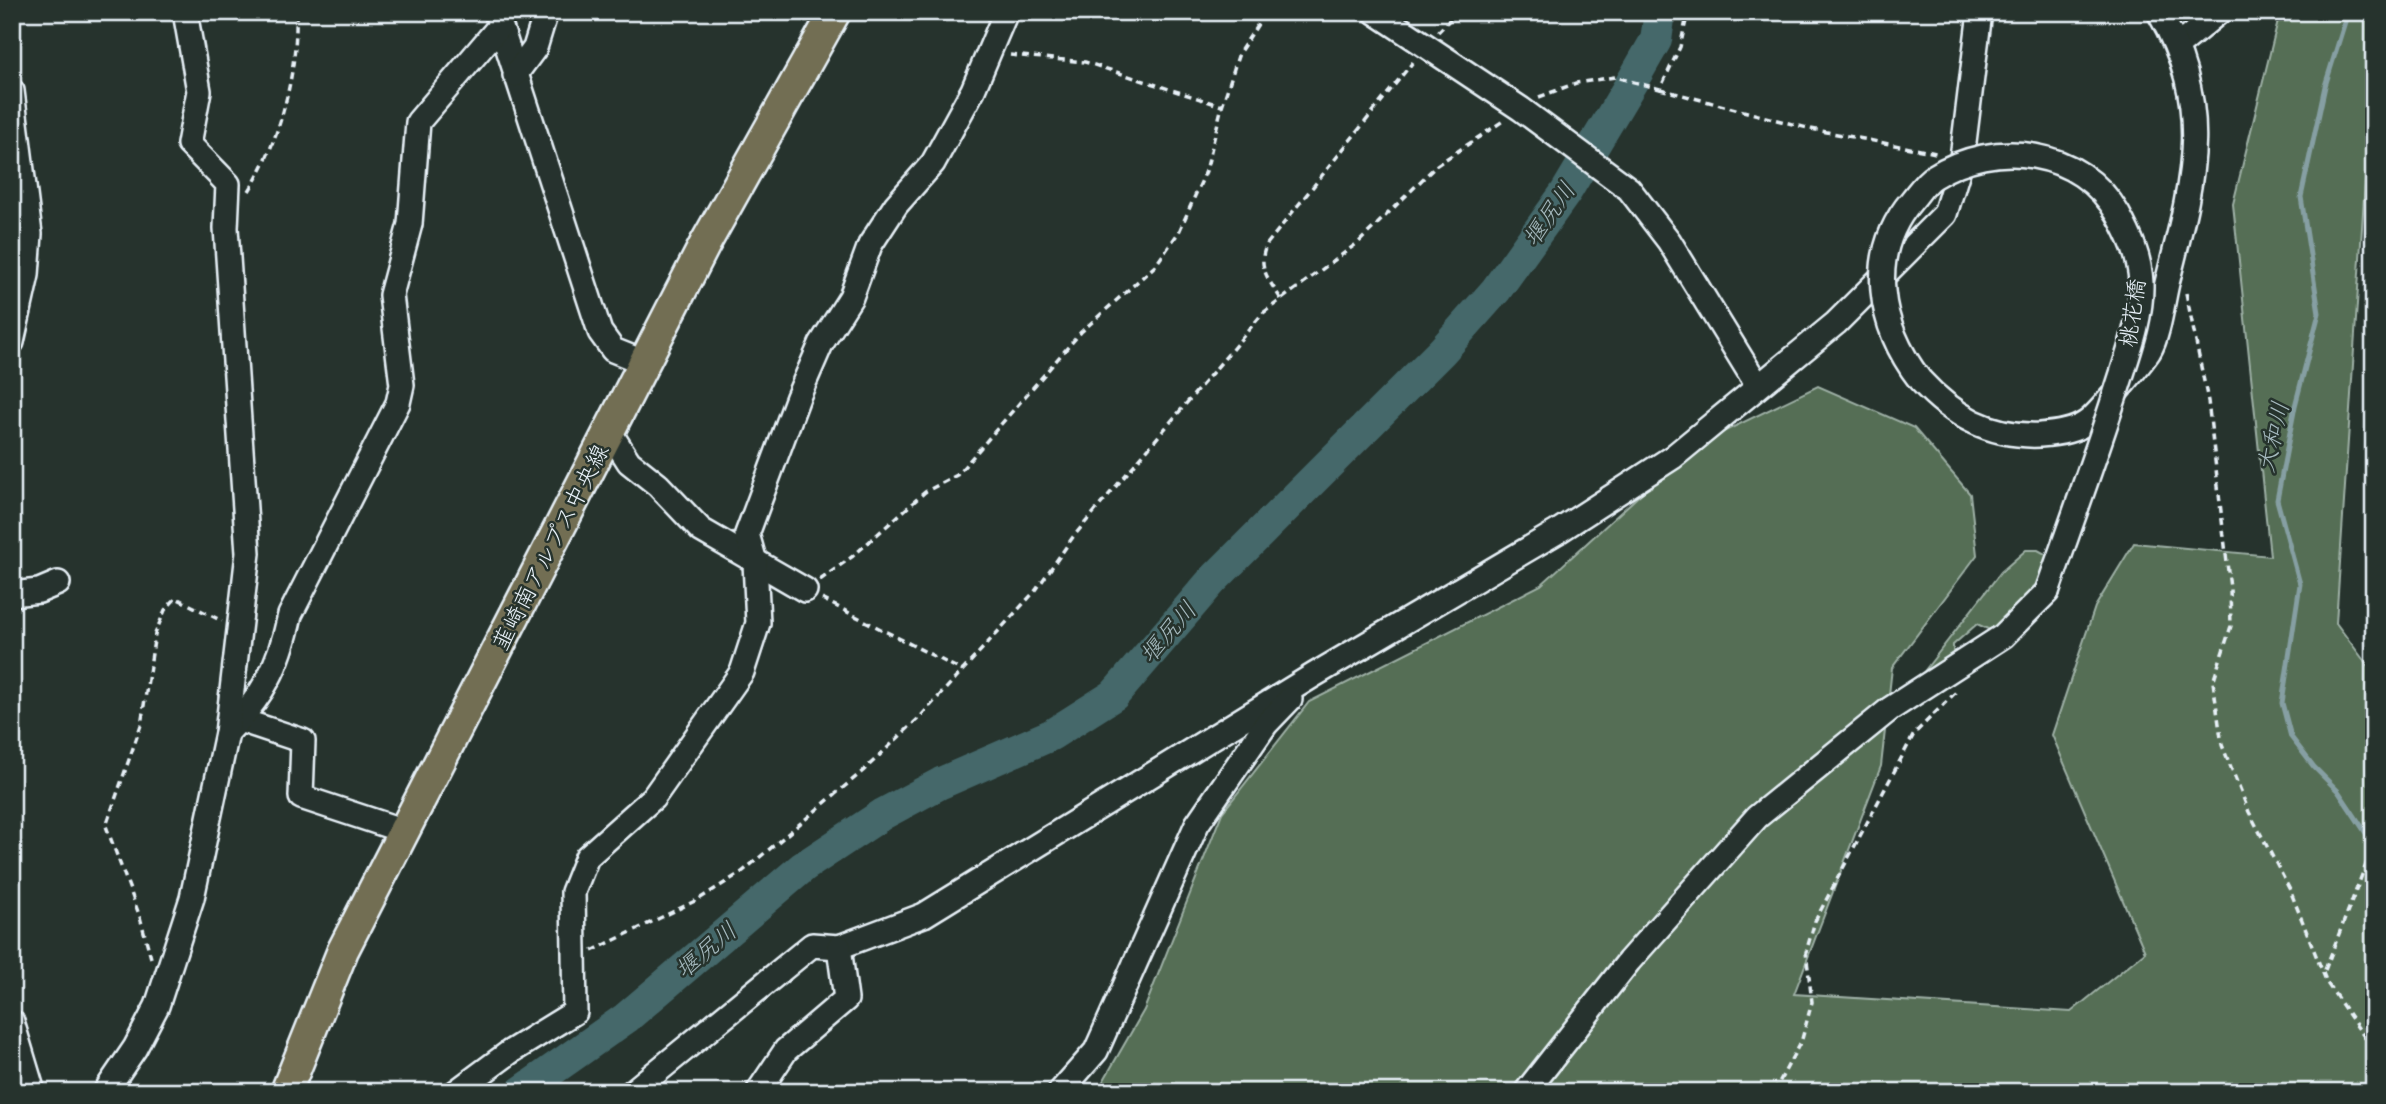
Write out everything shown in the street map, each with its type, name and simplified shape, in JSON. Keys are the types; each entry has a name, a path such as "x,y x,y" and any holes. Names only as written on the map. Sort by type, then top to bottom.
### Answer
{"main road":[{"name":"韮崎南アルプス中央線","path":"286,1092 343,950 643,362 705,244 835,12"}],"street":[{"path":"106,1092 135,1048 161,993 192,898 233,726 248,553 226,228 228,184 189,144 199,91 185,12"},
{"path":"515,75 535,48 546,12"},
{"path":"456,1092 510,1052 575,1012 573,892 587,857 653,797 742,672 758,623 755,562 747,534 798,397 821,344 851,297 870,244 895,205 933,163 973,90 1006,12"},
{"path":"1375,12 1521,109 1629,189 1669,241 1758,386"},
{"path":"632,1092 812,945 839,947 924,915 1314,675 1558,532 1672,457 1836,323 1945,214 1962,158 1980,12"},
{"name":"桃花橋","path":"1526,1092 1629,961 1757,817 1890,709 2003,636 2047,592 2097,452 2131,342 2141,284 2134,242 2109,198 2089,180 2053,158 2013,152 1978,157 1931,178 1903,211 1885,250 1881,294 1891,331 1903,358 1920,380 1960,416 1990,430 2016,436 2055,434 2087,423 2150,349 2195,161 2189,89 2178,46 2159,12"},
{"path":"2178,46 2218,12"},
{"path":"233,726 254,705 270,680 284,644 290,615 398,402 402,385 391,295 410,224 418,122 498,19"},
{"path":"498,19 600,332 613,350 643,362"},
{"path":"12,91 30,234 27,275 12,342"},
{"path":"609,431 629,462 658,485 701,530 805,590"},
{"path":"12,594 39,592 58,583"},
{"path":"1060,1092 1096,1051 1197,824 1266,724 1314,675"},
{"path":"233,726 303,741 301,797 404,831"},
{"path":"758,1092 786,1050 846,999 839,947"},
{"path":"12,1022 33,1092"}],"path":[{"path":"247,194 261,172 285,100 297,40 296,12"},
{"path":"963,671 805,590 853,556 925,492 957,475 1081,332 1155,266 1180,232 1206,170 1239,53 1266,12"},
{"path":"1281,299 1263,271 1261,256 1267,244 1426,45 1457,12"},
{"path":"1660,89 1680,47 1688,12"},
{"path":"988,53 1085,62 1222,106"},
{"path":"574,959 699,899 742,872 863,771 963,671 1036,590 1073,537 1243,334 1281,299 1359,242 1437,165 1541,96 1576,83 1615,78 1811,129 1962,158"},
{"path":"2184,285 2208,401 2231,588 2231,626 2213,682 2215,715 2222,745 2249,812 2290,890 2327,983 2374,1051"},
{"path":"161,993 140,917 106,826 141,725 155,634 165,610 176,598 240,630"},
{"path":"1774,1092 1802,1040 1812,1002 1806,952 1815,921 1914,734 1962,686"},
{"path":"2324,972 2374,844"}],"green space":[{"path":"2280,12 2374,12 2374,155 2365,182 2336,623 2374,674 2374,1092 1097,1092 1144,1010 1222,813 1309,702 1541,585 1692,447 1818,386 1914,428 1970,494 1977,555 1892,668 1881,766 1794,994 2071,1012 2145,952 2052,735 2095,607 2134,543 2270,556 2233,204"},
{"path":"2026,550 2038,550 2049,556 2047,592 2003,636 1977,624 1953,645 1953,657 1922,674 2001,572"}],"waterway":[{"name":"堰尻川","path":"521,1092 626,1018 803,867 883,814 941,783 1051,735 1114,695 1211,582 1442,351 1496,290 1566,192 1633,80 1656,40 1660,12"},
{"name":"大和川","path":"2348,12 2325,86 2301,197 2319,313 2295,406 2277,500 2300,584 2282,703 2291,737 2314,767 2338,791 2374,845"}]}
